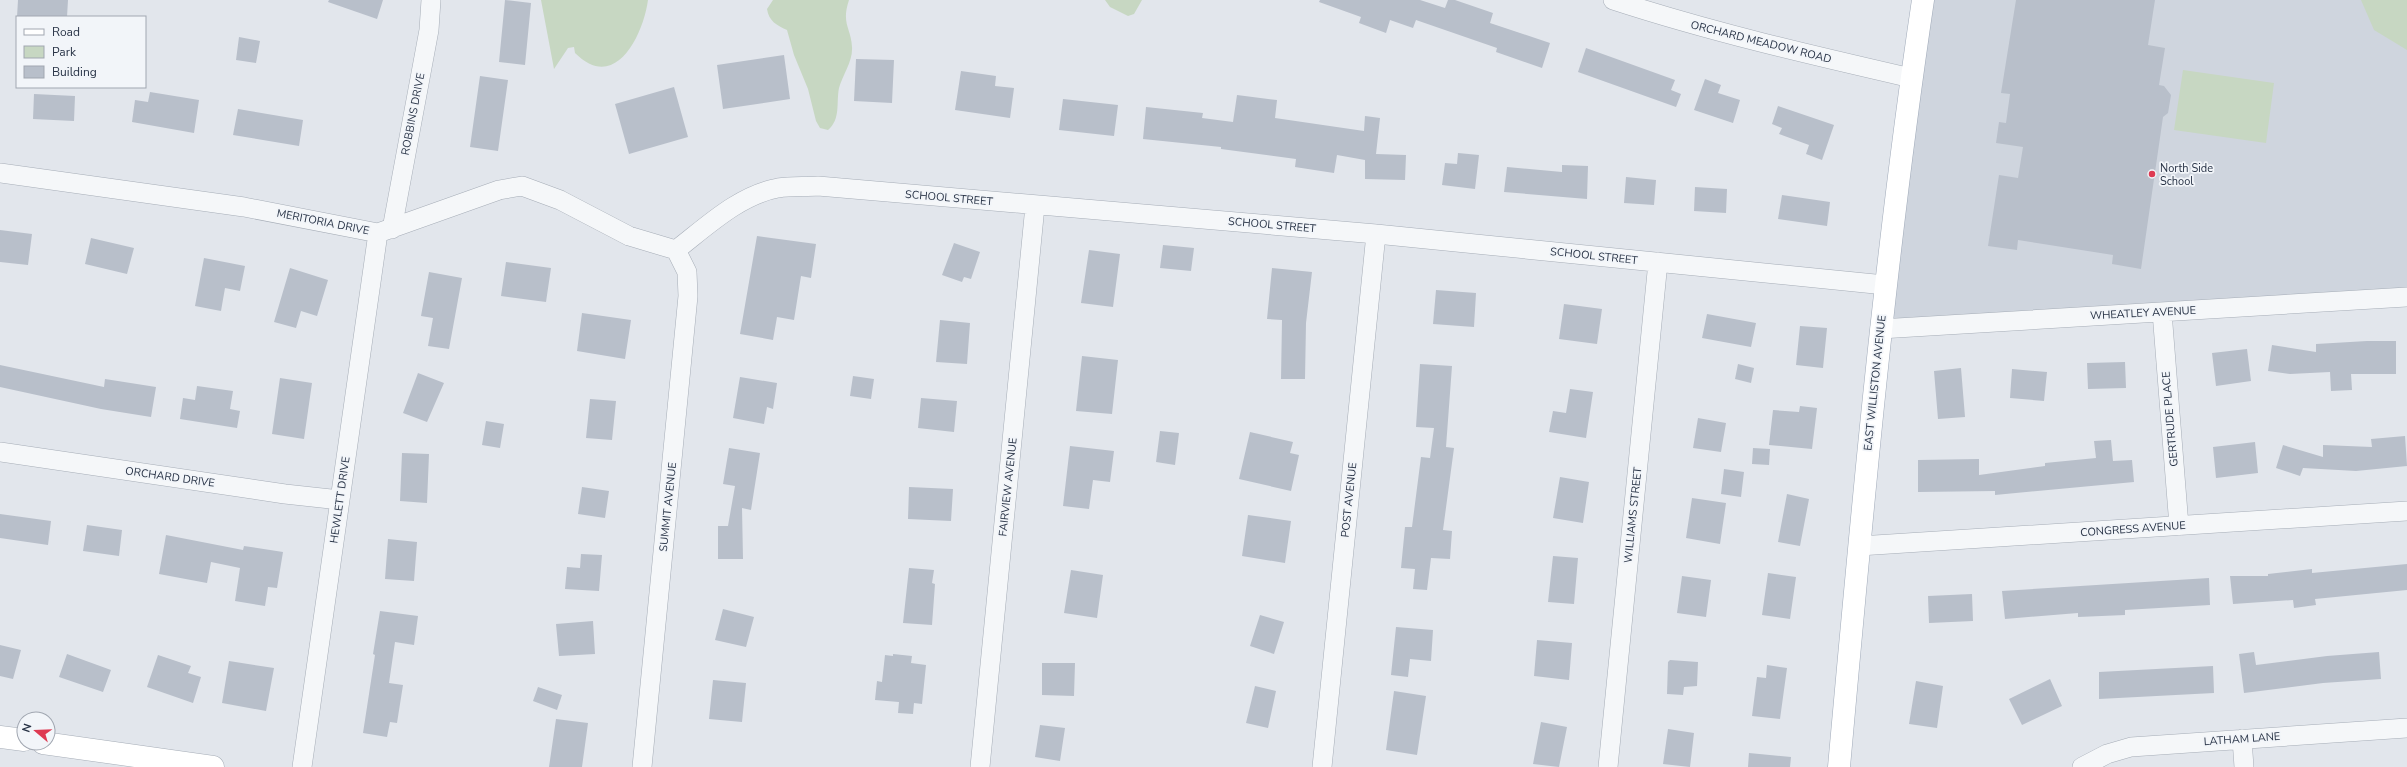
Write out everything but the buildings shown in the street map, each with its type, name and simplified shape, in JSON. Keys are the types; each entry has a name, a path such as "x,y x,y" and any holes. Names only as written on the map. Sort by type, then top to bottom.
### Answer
{"main road":[{"name":"EAST WILLISTON AVENUE","path":"1839,767 1880,328 1911,78 1923,0"},
{"path":"0,737 16,739"},
{"path":"56,745 143,762 214,767"}],"street":[{"name":"ROBBINS DRIVE","path":"385,231 429,30 431,0"},
{"name":"ORCHARD MEADOW ROAD","path":"1613,0 1698,26 1795,52 1911,78"},
{"name":"MERITORIA DRIVE","path":"0,173 244,207 385,231"},
{"path":"385,231 499,190 522,186 560,200 629,236 676,250"},
{"name":"SCHOOL STREET","path":"676,250 738,204 761,193 778,188 818,186 1035,206 1376,234 1885,285"},
{"name":"FAIRVIEW AVENUE","path":"980,767 1035,206"},
{"name":"HEWLETT DRIVE","path":"302,767 340,500 385,231"},
{"name":"POST AVENUE","path":"1322,767 1376,234"},
{"name":"SUMMIT AVENUE","path":"642,767 688,296 687,272 676,250"},
{"name":"WILLIAMS STREET","path":"1608,767 1658,262"},
{"name":"WHEATLEY AVENUE","path":"1880,328 2407,297"},
{"name":"GERTRUDE PLACE","path":"2162,312 2179,526"},
{"name":"ORCHARD DRIVE","path":"0,452 286,494 340,500"},
{"name":"CONGRESS AVENUE","path":"1859,546 2407,511"},
{"name":"LATHAM LANE","path":"2082,767 2107,754 2131,747 2407,728"},
{"path":"2242,739 2244,767"}],"shaded area":[{"name":"North Side School","path":"1923,0 2407,0 2407,297 1880,329"}],"green space":[{"path":"541,0 648,0 640,29 625,55 614,63 603,67 589,64 575,53 574,47 568,48 554,69"},
{"path":"773,0 849,0 846,20 851,40 852,52 839,88 835,121 828,130 820,128 816,121 808,89 794,55 787,30 776,24 769,17 767,9"},
{"path":"1105,0 1142,0 1134,14 1128,16 1110,7"},
{"path":"2361,0 2407,0 2407,50 2374,30"},
{"path":"2183,70 2274,83 2266,143 2174,130"}],"place":[{"name":"North Side School","path":"2152,174"}]}
